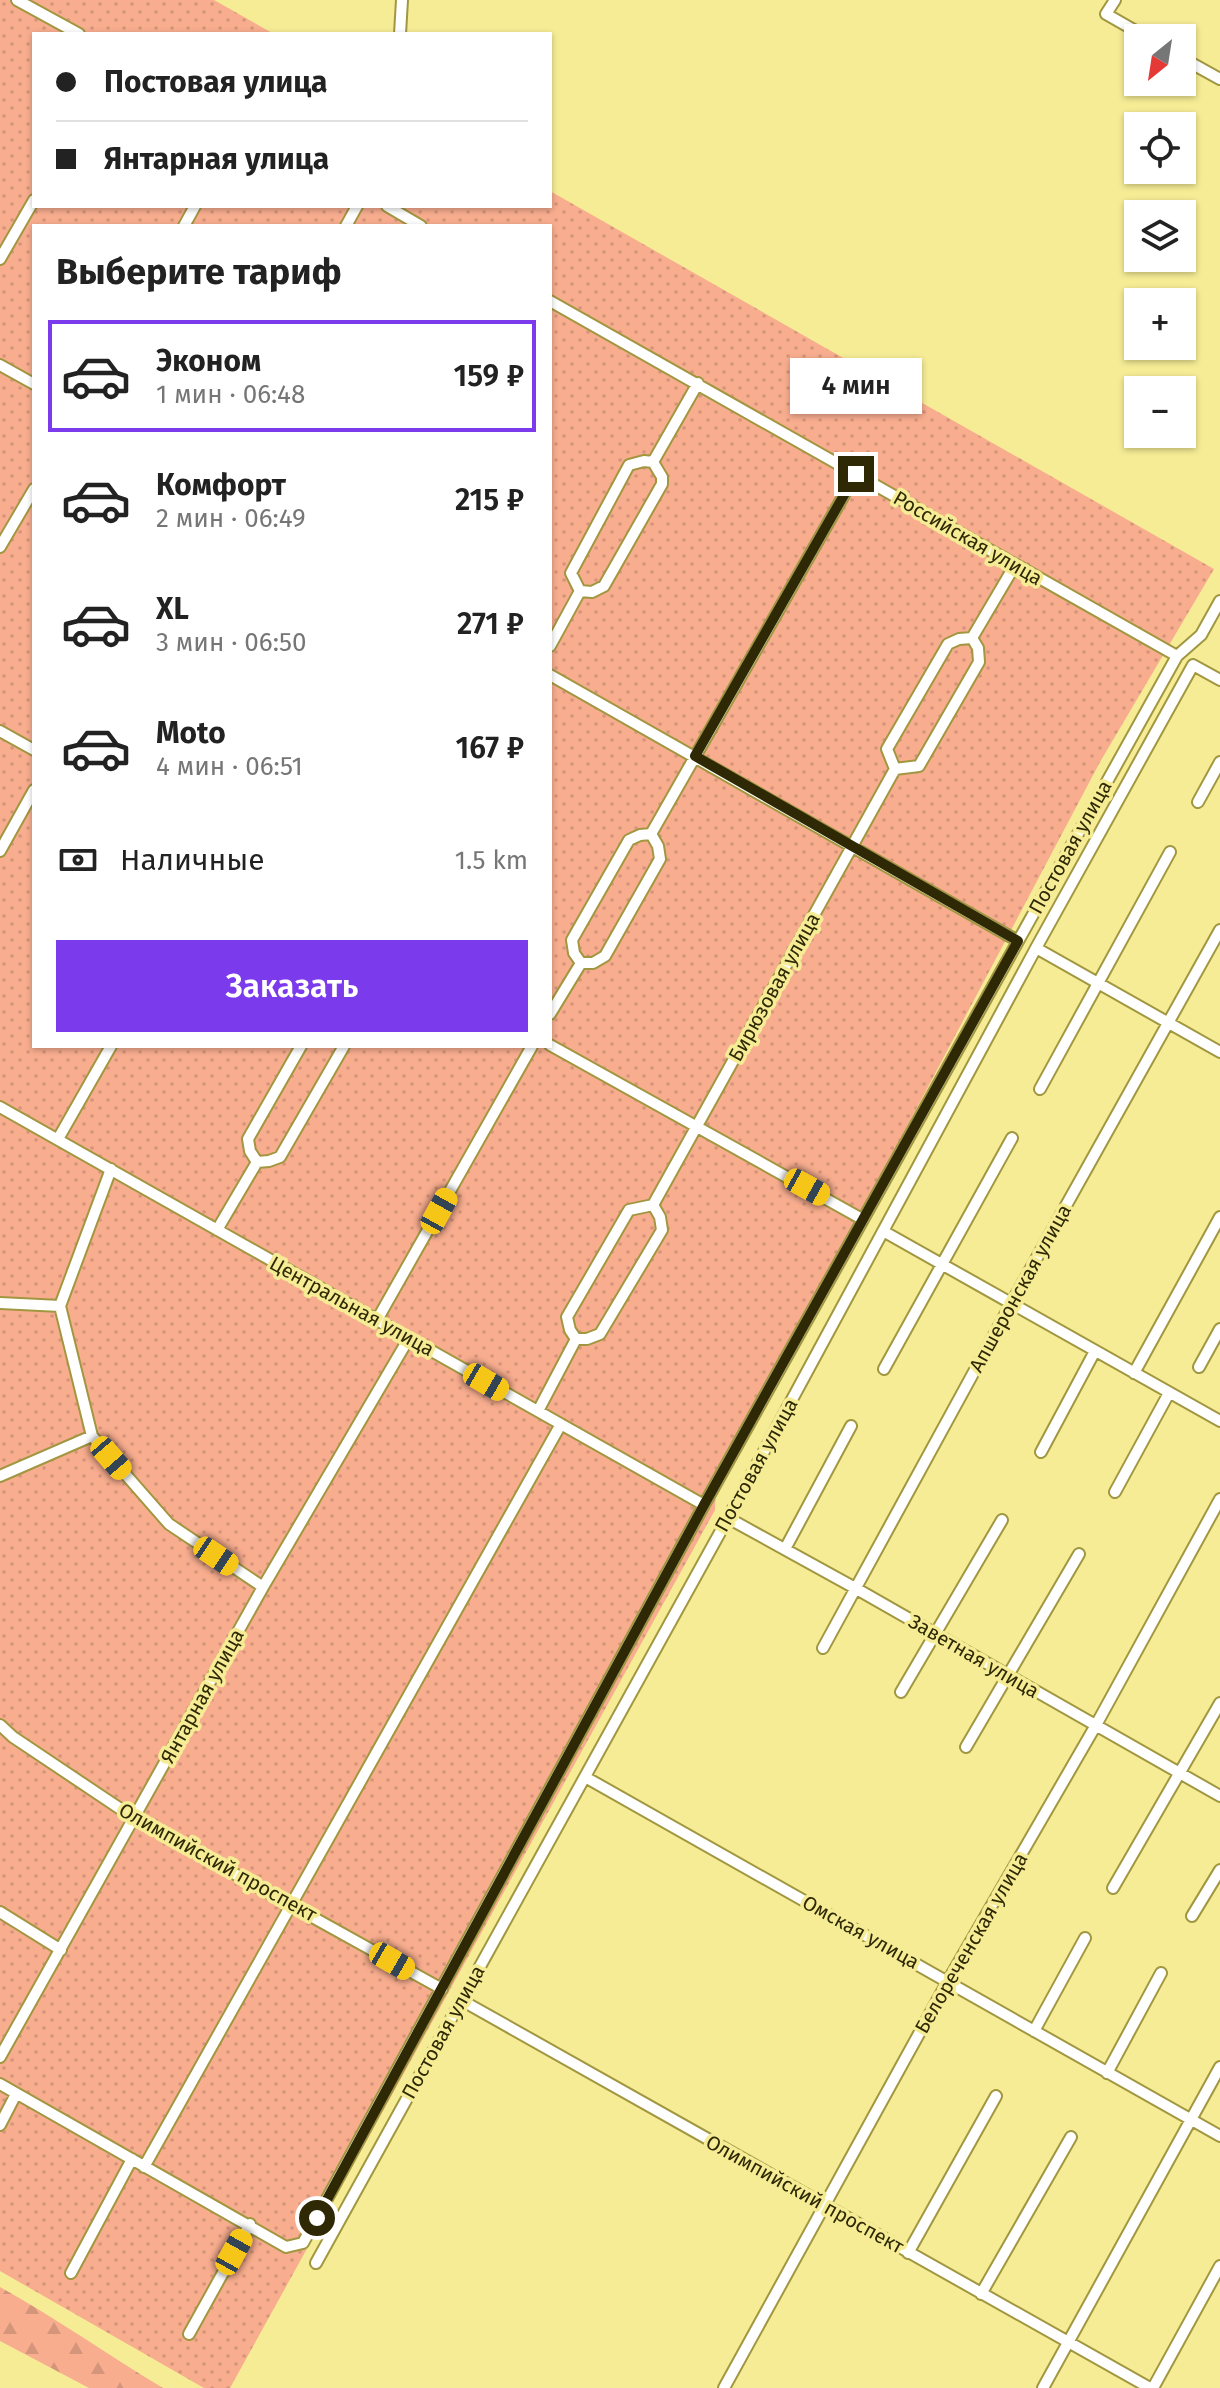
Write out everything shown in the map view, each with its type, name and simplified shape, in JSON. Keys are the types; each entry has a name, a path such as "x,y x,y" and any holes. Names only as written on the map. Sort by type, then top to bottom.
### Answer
{"street":[{"path":"17,0 75,32"},
{"path":"400,32 402,0"},
{"path":"1115,0 1106,14 1124,24"},
{"path":"1196,66 1220,79"},
{"path":"0,259 32,203"},
{"path":"390,208 418,224"},
{"name":"Российская улица","path":"552,302 1177,656"},
{"path":"0,365 32,383"},
{"path":"653,462 698,383"},
{"path":"580,591 571,573 629,465 653,462"},
{"path":"580,591 592,592 604,586 662,484 662,477 653,462"},
{"path":"651,834 856,474"},
{"path":"0,547 32,492"},
{"name":"Бирюзовая улица","path":"653,1205 895,769 887,749 948,644 972,638 1015,565"},
{"path":"552,642 580,591"},
{"name":"Постовая улица","path":"250,2224 286,2247 303,2243 862,1219 1177,656 1201,635 1220,601"},
{"path":"895,769 919,766 979,662 978,648 972,638"},
{"name":"Постовая улица","path":"316,2263 728,1518 1193,665 1220,680"},
{"path":"552,676 1018,941"},
{"path":"0,731 32,749"},
{"path":"1198,802 1220,762"},
{"path":"0,851 32,794"},
{"path":"581,963 593,963 605,956 660,859 658,846 651,834"},
{"path":"581,963 574,953 572,940 629,840 651,834"},
{"path":"1040,1089 1170,852"},
{"name":"Апшеронская улица","path":"823,1648 1220,930"},
{"path":"1036,948 1220,1052"},
{"path":"552,1011 581,963"},
{"path":"552,1046 862,1219"},
{"path":"58,1139 110,1048"},
{"path":"257,1162 250,1151 248,1139 300,1048"},
{"path":"257,1162 280,1157 343,1048"},
{"path":"377,1320 531,1048"},
{"name":"Центральная улица","path":"0,1107 704,1505"},
{"path":"884,1369 1012,1138"},
{"path":"217,1230 257,1162"},
{"path":"111,1169 60,1306 92,1436 169,1524 263,1587"},
{"path":"653,1205 660,1217 662,1230 600,1334 576,1339 567,1317 575,1303 629,1210 653,1205"},
{"path":"1134,1373 1220,1217"},
{"path":"883,1231 1220,1421"},
{"path":"0,1303 60,1306"},
{"path":"1199,1367 1220,1329"},
{"name":"Янтарная улица","path":"0,2057 263,1587 409,1338"},
{"path":"538,1411 576,1339"},
{"path":"1041,1452 1095,1351"},
{"path":"1115,1492 1169,1393"},
{"path":"144,2167 561,1424"},
{"path":"785,1549 851,1426"},
{"path":"0,1476 92,1436"},
{"name":"Белореченская улица","path":"724,2388 948,1981 1096,1725 1220,1499"},
{"name":"Заветная улица","path":"728,1518 1220,1796"},
{"path":"901,1692 1002,1520"},
{"path":"966,1747 1079,1554"},
{"path":"1113,1888 1220,1703"},
{"name":"Олимпийский проспект","path":"0,1725 13,1737 134,1818 442,1989"},
{"name":"Омская улица","path":"585,1777 1220,2136"},
{"path":"1192,1916 1220,1870"},
{"path":"0,1912 61,1950"},
{"path":"1034,2031 1085,1938"},
{"path":"1107,2073 1161,1973"},
{"name":"Олимпийский проспект","path":"461,2000 1151,2388"},
{"path":"1043,2388 1220,2067"},
{"path":"0,2084 250,2224 189,2334"},
{"path":"0,2125 16,2094"},
{"path":"908,2253 996,2096"},
{"path":"981,2294 1071,2137"},
{"path":"71,2273 132,2159"},
{"path":"1151,2388 1220,2266"}],"green space":[{"path":"0,0 214,0 270,32 32,32 32,208 552,208 552,192 1214,569 1100,762 716,1479 715,1510 230,2388 204,2388 0,2271"},
{"path":"0,2287 163,2388 89,2388 0,2341"}],"route":[{"path":"317,2218 704,1505 1018,941 695,756 856,474"}]}
